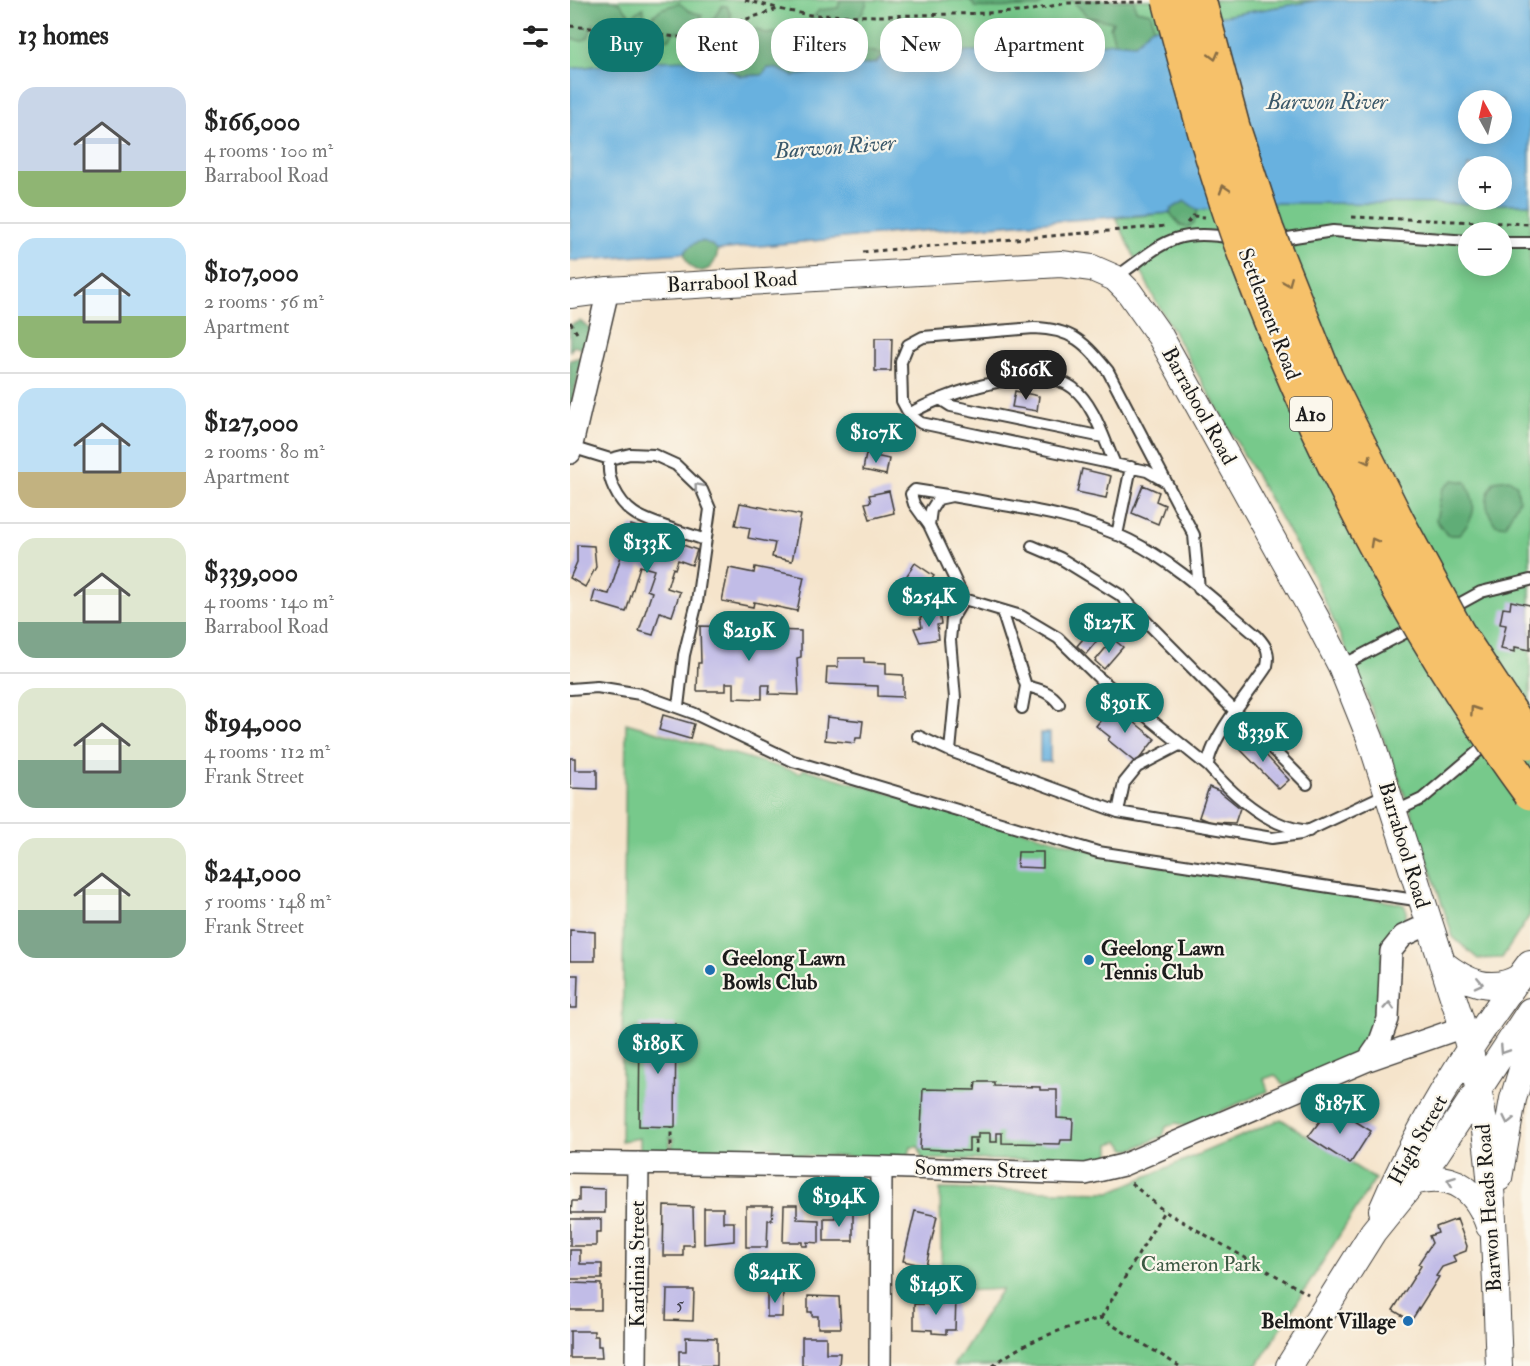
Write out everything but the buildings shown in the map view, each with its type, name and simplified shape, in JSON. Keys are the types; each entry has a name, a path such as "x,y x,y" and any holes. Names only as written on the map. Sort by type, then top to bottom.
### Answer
{"highway":[{"name":"Settlement Road","path":"1199,0 1233,127 1267,230 1326,378 1397,520 1458,633 1526,728"},
{"name":"Settlement Road","path":"1160,1 1243,248 1298,387 1363,523 1430,644 1530,793"}],"street":[{"name":"Barrabool Road","path":"570,295 608,290 1061,264 1092,268 1115,278 1129,292 1160,336 1341,666 1370,738 1466,1039"},
{"path":"571,450 608,290"},
{"path":"1368,1060 1379,1044 1388,1019 1393,948 1425,913"},
{"path":"1442,963 1458,975 1482,985 1504,984 1525,970"},
{"name":"High Street","path":"1373,1232 1394,1183 1466,1039 1525,970"},
{"name":"High Street","path":"1289,1366 1373,1232 1417,1181 1530,1011"},
{"name":"Sommers Street","path":"570,1161 881,1167 1085,1174 1123,1165 1368,1060 1466,1039"},
{"name":"Barwon Heads Road","path":"1466,1039 1479,1089 1493,1241 1499,1366"},
{"path":"1493,1241 1503,1146 1514,1093 1530,1043"},
{"name":"Kardinia Street","path":"636,1366 638,1162"},
{"path":"880,1366 881,1167"},
{"path":"1417,1181 1443,1178 1459,1183 1484,1213 1493,1241"}],"lane":[{"path":"1115,278 1176,237 1203,233 1257,243 1333,231 1458,240"},
{"path":"1512,243 1530,243"},
{"path":"1166,482 1155,474 1115,464 921,423 909,414 902,401 901,362 908,345 923,337 1052,328 1071,334 1080,341 1108,371 1166,482 1194,536 1199,588"},
{"path":"909,414 940,399 1006,379 1032,376 1071,386 1085,401 1115,464"},
{"path":"940,399 951,406 1102,437"},
{"path":"571,450 610,459 630,454 654,455 676,465 702,490 710,509 697,602 684,655 678,707"},
{"path":"610,459 607,470 613,484 634,514 705,540"},
{"path":"1117,535 1131,468"},
{"path":"1208,766 1209,758 1267,666 1269,656 1266,646 1257,636 1156,556 1117,535 1043,514 915,490 911,494 914,504 929,525 964,599 1021,616 1058,638 1099,678 1208,766 1273,823 1292,830 1309,831"},
{"path":"929,525 931,510 938,499 952,496"},
{"path":"1032,546 1060,558 1120,595 1307,784"},
{"path":"1341,666 1481,592 1530,580"},
{"path":"950,751 955,698 950,640 952,619 964,599"},
{"path":"1002,610 1026,686 1022,708"},
{"path":"1026,686 1040,689 1054,697 1059,704"},
{"path":"570,689 597,687 639,694 678,707 793,761 1098,852 1425,913"},
{"path":"918,736 950,751 1118,812 1272,838 1309,831 1391,802 1422,799 1526,728"},
{"path":"1118,812 1124,783 1137,767 1181,744"}],"path":[{"path":"745,0 810,15 883,16 1022,12 1067,3 1160,1"},
{"path":"1048,0 1048,6"},
{"path":"570,26 688,38 778,9"},
{"path":"1186,224 1203,233"},
{"path":"855,253 1175,225"},
{"path":"1131,1183 1164,1211 1308,1293"},
{"path":"993,1366 1017,1348 1048,1334 1101,1318 1164,1211"},
{"path":"1101,1318 1179,1366"}],"green space":[{"path":"570,0 1320,0 1151,28 1121,45 1105,44 1105,18 974,18 974,61 962,61 962,18 880,18 880,61 868,61 868,18 771,18 771,62 759,62 759,18 676,18 676,62 664,62 664,18 588,18 588,67 570,69"},
{"path":"570,0 614,0 620,3 631,16 643,8 645,18 588,18 588,38 581,41 570,38"},
{"path":"840,0 867,0 865,8 858,18 813,18 819,10 838,8"},
{"path":"970,0 1042,0 1042,4 1038,7 983,8 975,7"},
{"path":"1072,0 1134,0 1136,10 1151,13 1154,28 1135,44 1115,43 1110,27 1113,22 1105,20 1105,18 1088,17"},
{"path":"679,3 689,11 702,15 701,18 676,18 676,32 669,39 664,39 664,18 651,18 661,9"},
{"path":"722,6 727,6 730,18 714,18"},
{"path":"759,30 766,34 771,33 771,68 768,68 762,75 741,76 733,72 759,72"},
{"path":"868,50 880,53 880,59 876,63 868,64"},
{"path":"785,72 819,72 794,76"},
{"path":"1185,200 1198,210 1194,223 1188,227 1181,226 1170,213 1171,209"},
{"path":"1394,202 1458,203 1458,210 1512,210 1512,204 1530,204 1530,915 1502,958 1478,959 1453,937 1415,822 1362,684 1312,573 1154,298 1116,218 1170,213 1171,209 1198,210 1277,203"},
{"path":"699,240 708,242 718,250 712,265 702,271 691,267 684,253 691,244"},
{"path":"580,321 590,328 584,350 574,346 570,351 570,325"},
{"path":"580,357 582,359 570,414 570,360"},
{"path":"1509,479 1517,485 1519,500 1505,526 1495,524 1487,507 1487,498 1494,481"},
{"path":"1453,480 1466,482 1472,497 1473,510 1469,522 1459,535 1447,535 1436,520 1442,490"},
{"name":"Geelong Lawn Tennis Club","path":"626,723 800,773 804,769 1130,861 1404,905 1407,911 1405,917 1386,943 1382,958 1380,1023 1375,1035 1366,1045 1340,1062 1283,1085 1275,1075 1264,1079 1268,1091 1186,1126 1176,1123 1166,1127 1163,1136 1131,1150 1126,1149 1119,1141 1110,1144 1110,1157 1096,1161 922,1159 919,1147 911,1147 908,1158 776,1155 774,1147 765,1147 763,1155 672,1154 673,1138 670,1137 670,1153 640,1153 640,1138 621,1141"},
{"name":"Cameron Park","path":"1281,1119 1375,1179 1257,1366 953,1366 1002,1289 942,1292 940,1189 1110,1192"}],"water":[{"name":"Barwon River","path":"1320,0 1530,0 1530,204 1512,204 1512,156 1458,156 1458,204 1277,203 1198,210 1185,201 1171,209 1170,213 907,232 718,250 700,241 684,253 570,261 570,69 588,67 588,72 664,72 664,61 676,60 676,72 733,72 741,76 762,75 768,68 771,68 771,72 785,72 794,76 819,72 868,72 868,64 876,63 880,59 880,72 962,72 964,51 974,51 974,72 1105,72 1105,43 1135,44 1151,28"},
{"path":"1040,733 1050,733 1050,762 1040,762"}],"place":[{"name":"Geelong Lawn Tennis Club","path":"1089,960"},
{"name":"Geelong Lawn Bowls Club","path":"710,970"},
{"name":"Belmont Village","path":"1408,1321"}]}
